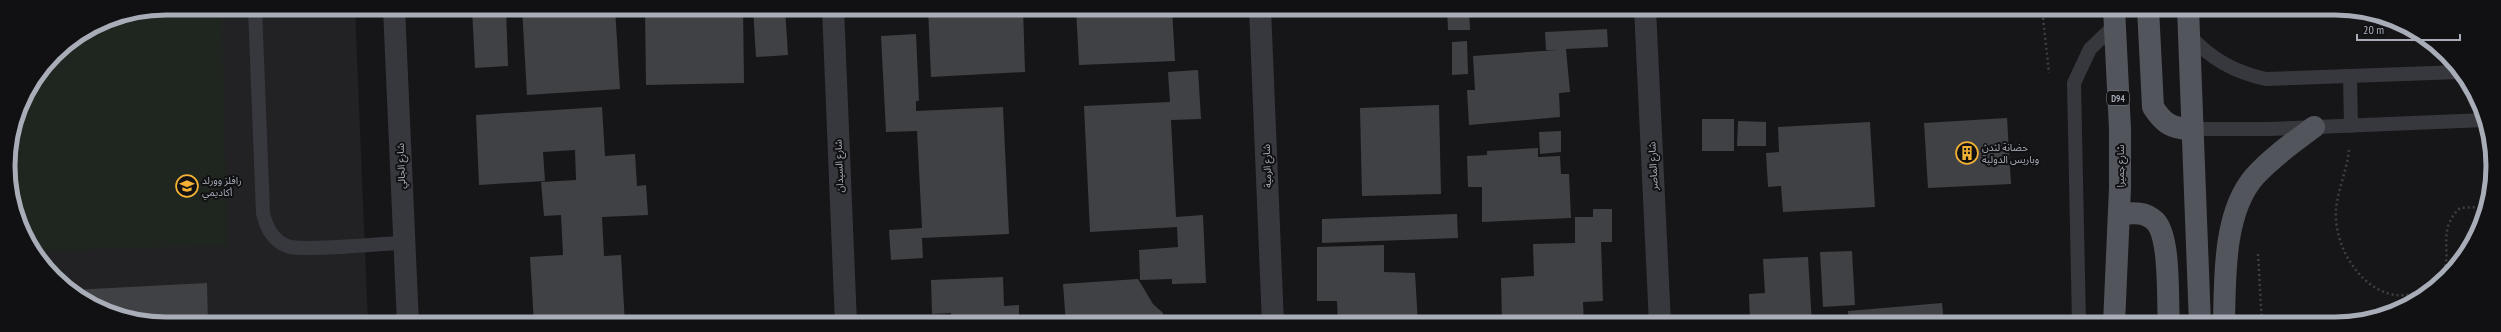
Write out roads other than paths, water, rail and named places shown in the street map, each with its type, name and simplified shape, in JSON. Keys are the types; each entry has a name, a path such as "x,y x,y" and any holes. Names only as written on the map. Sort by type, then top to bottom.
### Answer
{"main road":[{"path":"2148,15 2153,107 2159,118 2169,126 2180,129 2191,129"},
{"path":"2188,15 2191,129 2200,317"},
{"name":"شارع جميرا","path":"2114,17 2120,129 2120,214 2114,317"},
{"path":"2225,317 2231,231 2240,200 2258,172 2314,127"},
{"path":"2120,214 2136,212 2145,215 2154,220 2163,234 2169,317"}],"street":[{"name":"شارع الجالي","path":"394,15 408,317"},
{"name":"شارع السيدان","path":"833,15 846,317"},
{"name":"شارع الرمية","path":"1260,15 1273,317"},
{"name":"شارع الماصر","path":"1645,15 1660,317"}],"lane":[{"path":"255,15 263,213 270,232 277,240 293,248 404,243"},
{"path":"2079,317 2074,83 2090,49 2114,17"},
{"path":"2189,34 2215,60 2248,75 2266,79 2454,72"},
{"path":"2350,77 2351,126"},
{"path":"2191,129 2351,126 2479,120"}],"place":[{"name":"حضانة لندن وباريس الدولية","path":"1967,153"},
{"name":"رافلز وورلد أكاديمي","path":"187,186"}]}
